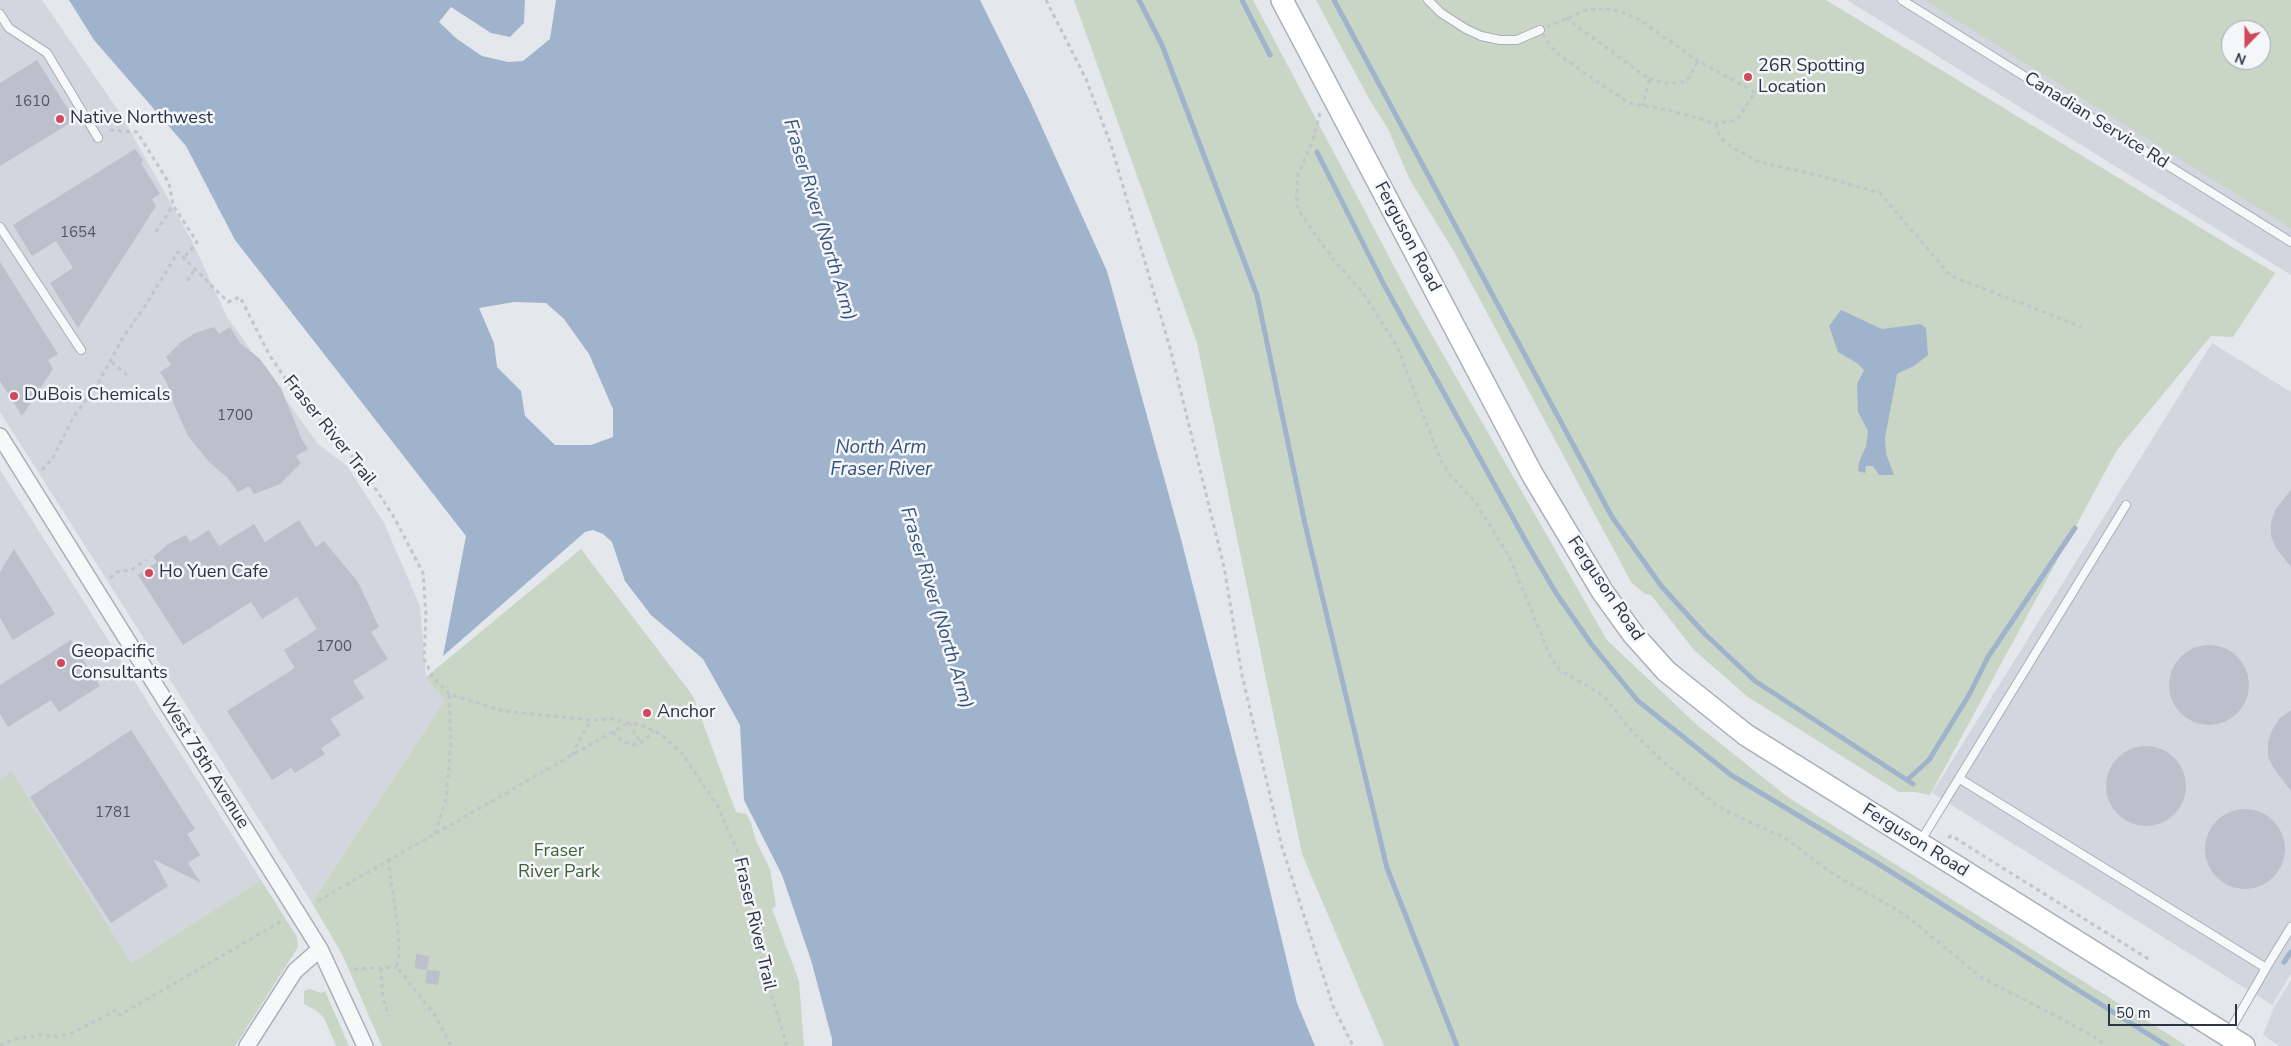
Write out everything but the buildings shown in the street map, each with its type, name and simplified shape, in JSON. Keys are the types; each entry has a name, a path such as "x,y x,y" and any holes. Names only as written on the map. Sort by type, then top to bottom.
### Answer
{"street":[{"name":"Ferguson Road","path":"1282,0 1532,474 1602,591 1633,634 1666,671 1746,735 2236,1041"},
{"name":"West 75th Avenue","path":"0,436 320,949 365,1046"},
{"path":"247,1046 295,971 320,949"}],"lane":[{"path":"1428,0 1441,13 1481,36 1500,40 1517,40 1540,30"},
{"name":"Canadian Service Rd","path":"1902,0 2291,242"},
{"path":"0,14 9,28 47,53 98,138"},
{"path":"0,227 81,350"},
{"path":"1919,844 2126,506"},
{"path":"1960,779 2266,968"},
{"path":"2236,1041 2266,968 2291,928"}],"path":[{"path":"1046,0 1086,79 1111,145 1170,348 1224,567 1242,675 1282,847 1334,1006 1353,1046"},
{"path":"1593,9 1620,11 1640,20 1698,61 1756,92 1737,120 1716,124 1673,111 1629,103 1563,58 1552,48 1540,30 1565,18 1593,9"},
{"path":"1565,18 1649,79 1669,84 1687,81 1698,61"},
{"path":"1643,106 1649,79"},
{"path":"1716,124 1720,137 1733,148 1760,162 1818,175 1880,193 1951,276 2082,327"},
{"path":"42,470 52,458 74,416 112,362 124,336 178,252 184,258 197,242 173,205 169,183 137,132 110,130"},
{"path":"156,232 173,205"},
{"name":"Fraser River Trail","path":"184,258 228,302 240,297 270,356 363,468 395,519 423,573 426,615 424,659 433,677 449,694 504,711 590,720 612,719 628,723 654,731 682,753 717,805 746,871 757,920 762,964 787,1046"},
{"path":"187,281 195,268"},
{"path":"112,362 128,376"},
{"path":"110,578 117,572 130,570 146,560"},
{"path":"435,833 446,800 450,741 449,694"},
{"path":"572,756 590,720"},
{"path":"318,901 388,859 628,723 639,740 634,744"},
{"path":"613,732 623,742 634,744 642,742 654,731"},
{"path":"1948,838 1951,836 1955,838 2150,960"},
{"path":"388,859 398,930 399,954 397,967 436,1017 451,1046"},
{"path":"0,1045 15,1039 40,1035 59,1037 74,1032 117,1010 120,1015 282,921"},
{"path":"354,969 397,967"},
{"path":"381,968 383,999 389,1016"}],"shaded area":[{"path":"0,0 42,0 120,113 192,241 227,317 318,444 347,466 384,523 420,606 426,677 444,701 312,903 0,412"},
{"path":"1847,0 2291,0 2291,275"},
{"path":"2212,343 2291,392 2291,974 2272,1005 1932,793"},
{"path":"0,470 261,880 126,966 0,789"},
{"path":"2291,980 2291,1046 2279,1046 2263,1035 2274,1007"}],"green space":[{"path":"1074,0 1253,0 1413,302 1607,640 1697,725 1789,798 2187,1046 1384,1046 1302,854 1197,343"},
{"path":"1316,0 1826,0 2275,273 2233,337 2211,336 2117,450 1930,795 1915,792 1899,792 1748,697 1694,650 1651,595 1645,594 1631,582 1456,255 1409,178 1388,129 1368,97"},
{"path":"1924,0 2291,0 2291,228"},
{"name":"Fraser River Park","path":"581,549 693,696 736,812 746,814 751,823 756,841 770,869 776,906 772,909 799,981 804,1046 382,1046 342,954 312,903 444,701 426,677"},
{"path":"12,772 131,963 261,880 297,937 298,947 235,1046 0,1046 0,779"},
{"path":"309,989 321,993 325,991 349,1046 336,1046 324,1018 317,1011 304,1004 304,991"}],"water":[{"name":"North Arm Fraser River","path":"69,0 525,0 524,23 510,37 491,33 451,7 439,22 457,39 482,56 508,62 523,61 550,39 556,0 980,0 1030,101 1107,271 1181,539 1297,1003 1315,1046 832,1046 832,1039 811,960 782,875 744,800 740,725 703,659 651,615 625,581 612,542 603,534 593,530 585,532 443,656 466,536 235,240 186,146 94,40","holes":["514,302 546,303 564,319 589,354 613,409 613,437 591,445 555,445 525,416 521,391 497,367 494,343 479,308"]},
{"path":"1841,310 1882,329 1920,324 1926,328 1928,355 1914,366 1897,374 1885,438 1886,454 1894,475 1879,475 1873,466 1866,466 1865,473 1858,471 1859,462 1866,446 1868,431 1858,412 1857,384 1864,370 1857,363 1838,352 1829,326"}],"waterway":[{"path":"1139,0 1162,45 1257,295 1305,524 1387,868 1457,1046"},
{"path":"1242,0 1270,55"},
{"path":"1334,0 1612,517 1662,587 1705,634 1755,681 1913,784"},
{"path":"1317,152 1383,283 1529,547 1556,593 1592,645 1638,701 1731,775 1877,863 2167,1046"},
{"path":"1907,780 1929,760 1969,695 1988,657 2075,528"},
{"path":"2284,962 2291,952"}],"place":[{"name":"26R Spotting Location","path":"1748,77"},
{"name":"Native Northwest","path":"60,119"},
{"name":"DuBois Chemicals","path":"14,396"},
{"name":"Ho Yuen Cafe","path":"149,573"},
{"name":"Geopacific Consultants","path":"61,663"},
{"name":"Anchor","path":"647,713"}],"water label":[{"name":"Fraser River (North Arm)","path":"819,220"},
{"name":"Fraser River (North Arm)","path":"936,608"}]}
